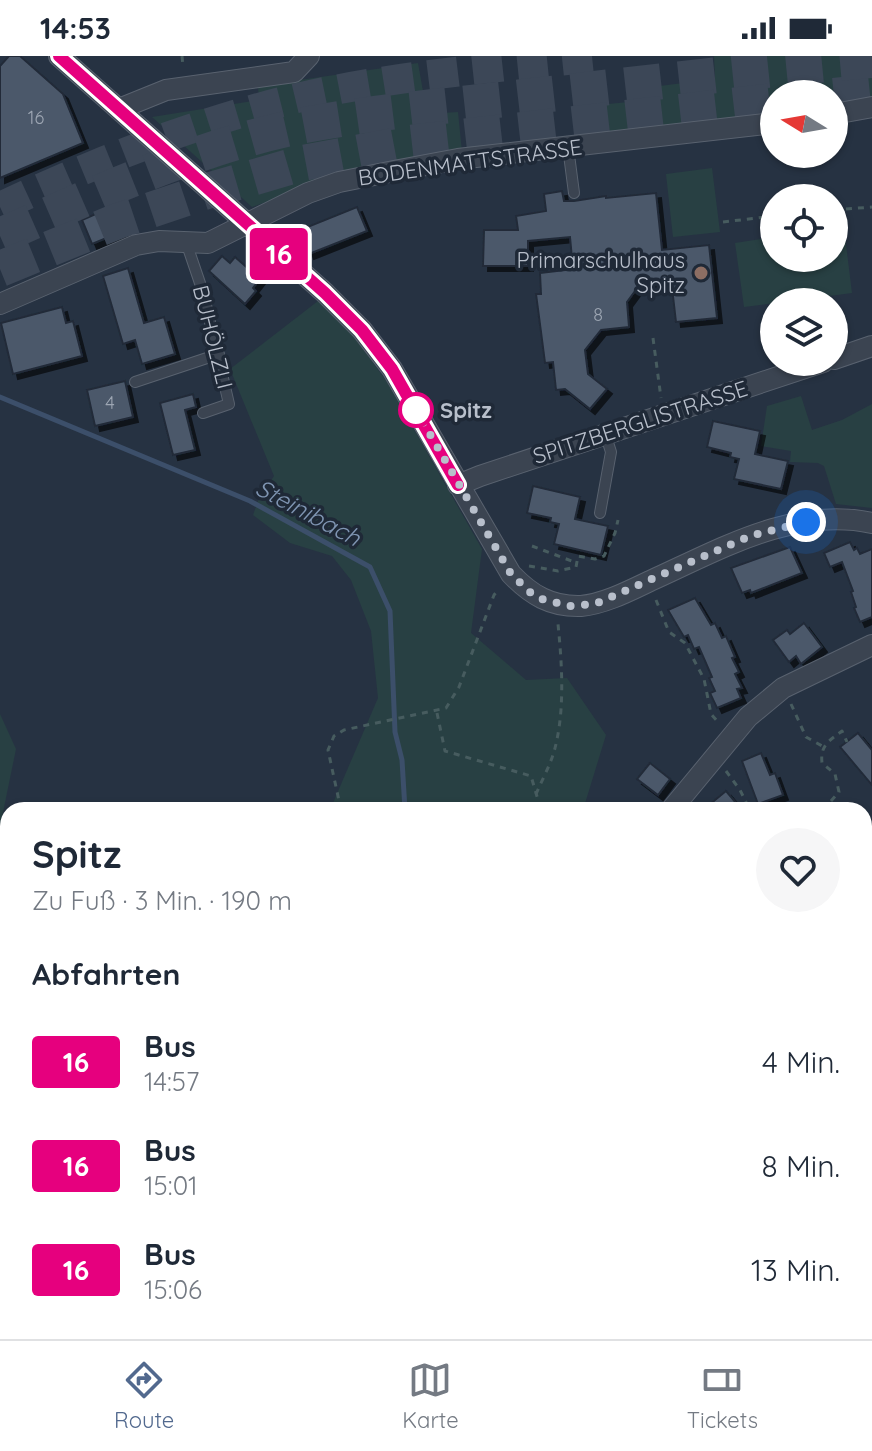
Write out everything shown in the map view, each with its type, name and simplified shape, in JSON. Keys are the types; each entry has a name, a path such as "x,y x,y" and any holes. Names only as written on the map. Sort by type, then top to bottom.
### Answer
{"street":[{"path":"59,56 325,293 362,330 392,369 458,485 532,594 556,604 595,604 750,536 787,525 854,519 872,523"},
{"path":"119,109 166,90 294,72 309,56"},
{"path":"848,111 872,107"},
{"name":"BODENMATTSTRASSE","path":"0,304 136,245 159,241 208,243 308,193 339,182 458,159 760,125"},
{"path":"848,354 872,346"},
{"name":"SPITZBERGLISTRASSE","path":"458,485 780,376"},
{"path":"677,802 748,717 783,688 872,645"}],"lane":[{"path":"568,147 574,193"},
{"name":"BUHÖLZLI","path":"186,242 203,292 229,404 203,413"},
{"path":"135,382 219,354"},
{"path":"600,513 611,452 605,433"}],"path":[{"path":"848,209 872,207"},
{"path":"723,222 760,218"},
{"path":"653,338 660,393"},
{"path":"339,802 328,750 334,736 344,730 446,708 494,595 516,569 558,571 576,567 578,556 595,559 606,554 618,520"},
{"path":"532,546 577,563"},
{"path":"536,794 555,749 561,706 561,654 556,604"},
{"path":"663,615 669,632 685,643 704,679 711,714"},
{"path":"790,703 806,737 824,747"},
{"path":"436,712 445,751 531,776 538,802"},
{"path":"830,802 839,792 835,774 822,763 821,752 842,731 847,742"},
{"path":"713,756 746,802"}],"green space":[{"path":"714,56 872,56 872,101 848,104 848,80 760,80 760,117 582,140 577,107 629,102 628,90 715,79"},
{"path":"418,63 427,114 458,112 462,152 286,195 252,207 152,117 259,100 258,86"},
{"path":"712,168 720,232 673,237 666,174"},
{"path":"760,239 760,272 848,272 848,260 852,293 848,294 848,288 760,288 760,305 744,307 735,243"},
{"path":"318,301 355,338 387,382 482,549 471,633 526,680 567,678 606,735 585,802 333,802 378,698 371,631 351,580 332,556 290,543 253,515 274,476 230,369"},
{"path":"801,396 812,430 842,420 872,404 872,508 836,504 824,466 790,462 791,451 761,446 767,406"},
{"path":"0,714 16,749 5,802 0,802"}],"building":[{"path":"9,56 20,56 63,94 83,143 0,178 0,66"},
{"path":"562,191 564,201 656,193 662,250 709,245 717,318 676,322 671,279 641,283 627,302 629,327 601,330 585,350 588,374 607,389 590,409 565,389 556,390 553,362 545,363 536,294 541,294 540,273 573,269 570,237 528,241 528,266 483,266 484,230 518,230 516,216 546,211 544,194"},
{"path":"116,205 126,230 92,244 82,220"},
{"path":"357,207 367,231 309,254 300,230"},
{"path":"222,256 230,263 235,257 260,279 253,288 256,291 245,304 209,271"},
{"path":"128,268 144,323 164,317 175,354 142,364 135,340 123,344 103,276"},
{"path":"62,307 66,323 73,321 82,356 13,374 1,323"},
{"path":"125,381 133,417 95,426 87,390"},
{"path":"193,394 196,407 185,410 195,450 173,455 160,403"},
{"path":"713,421 760,431 755,454 788,461 781,489 734,479 739,459 730,457 731,453 707,447"},
{"path":"533,486 580,497 575,519 608,526 601,555 554,544 559,524 550,522 551,518 527,513"},
{"path":"850,542 860,554 872,549 872,617 860,622 842,562 830,567 824,553"},
{"path":"790,547 802,573 751,593 750,590 742,593 731,568"},
{"path":"695,598 711,625 715,623 722,638 726,636 739,672 735,674 742,688 737,689 741,698 717,708 710,693 715,691 709,678 712,677 699,647 694,649 688,635 684,637 668,610"},
{"path":"804,623 822,647 801,664 796,656 789,662 773,640 787,630 790,634"},
{"path":"858,733 872,750 872,785 840,747"},
{"path":"761,753 770,775 775,773 783,795 757,802 742,761"},
{"path":"650,763 670,779 658,795 637,779"},
{"path":"726,791 735,802 713,802"}],"waterway":[{"name":"Steinibach","path":"0,397 250,501 370,567 390,611 395,732 402,760 405,802"}],"tunnel":[{"path":"0,207 140,147 285,101 403,78 604,56"},
{"path":"0,236 182,160 295,127 409,110 872,60"},
{"path":"848,95 872,92"},
{"path":"0,269 118,221 303,163 409,143 760,103"}],"bus line":[{"name":"16","path":"59,56 325,293 362,330 392,369 458,485"}],"place":[{"name":"Primarschulhaus Spitz","path":"701,273"},
{"name":"Spitz","path":"416,410"}],"route":[{"path":"416,410 511,574 532,594 556,604 595,604 750,536 806,522"}]}
